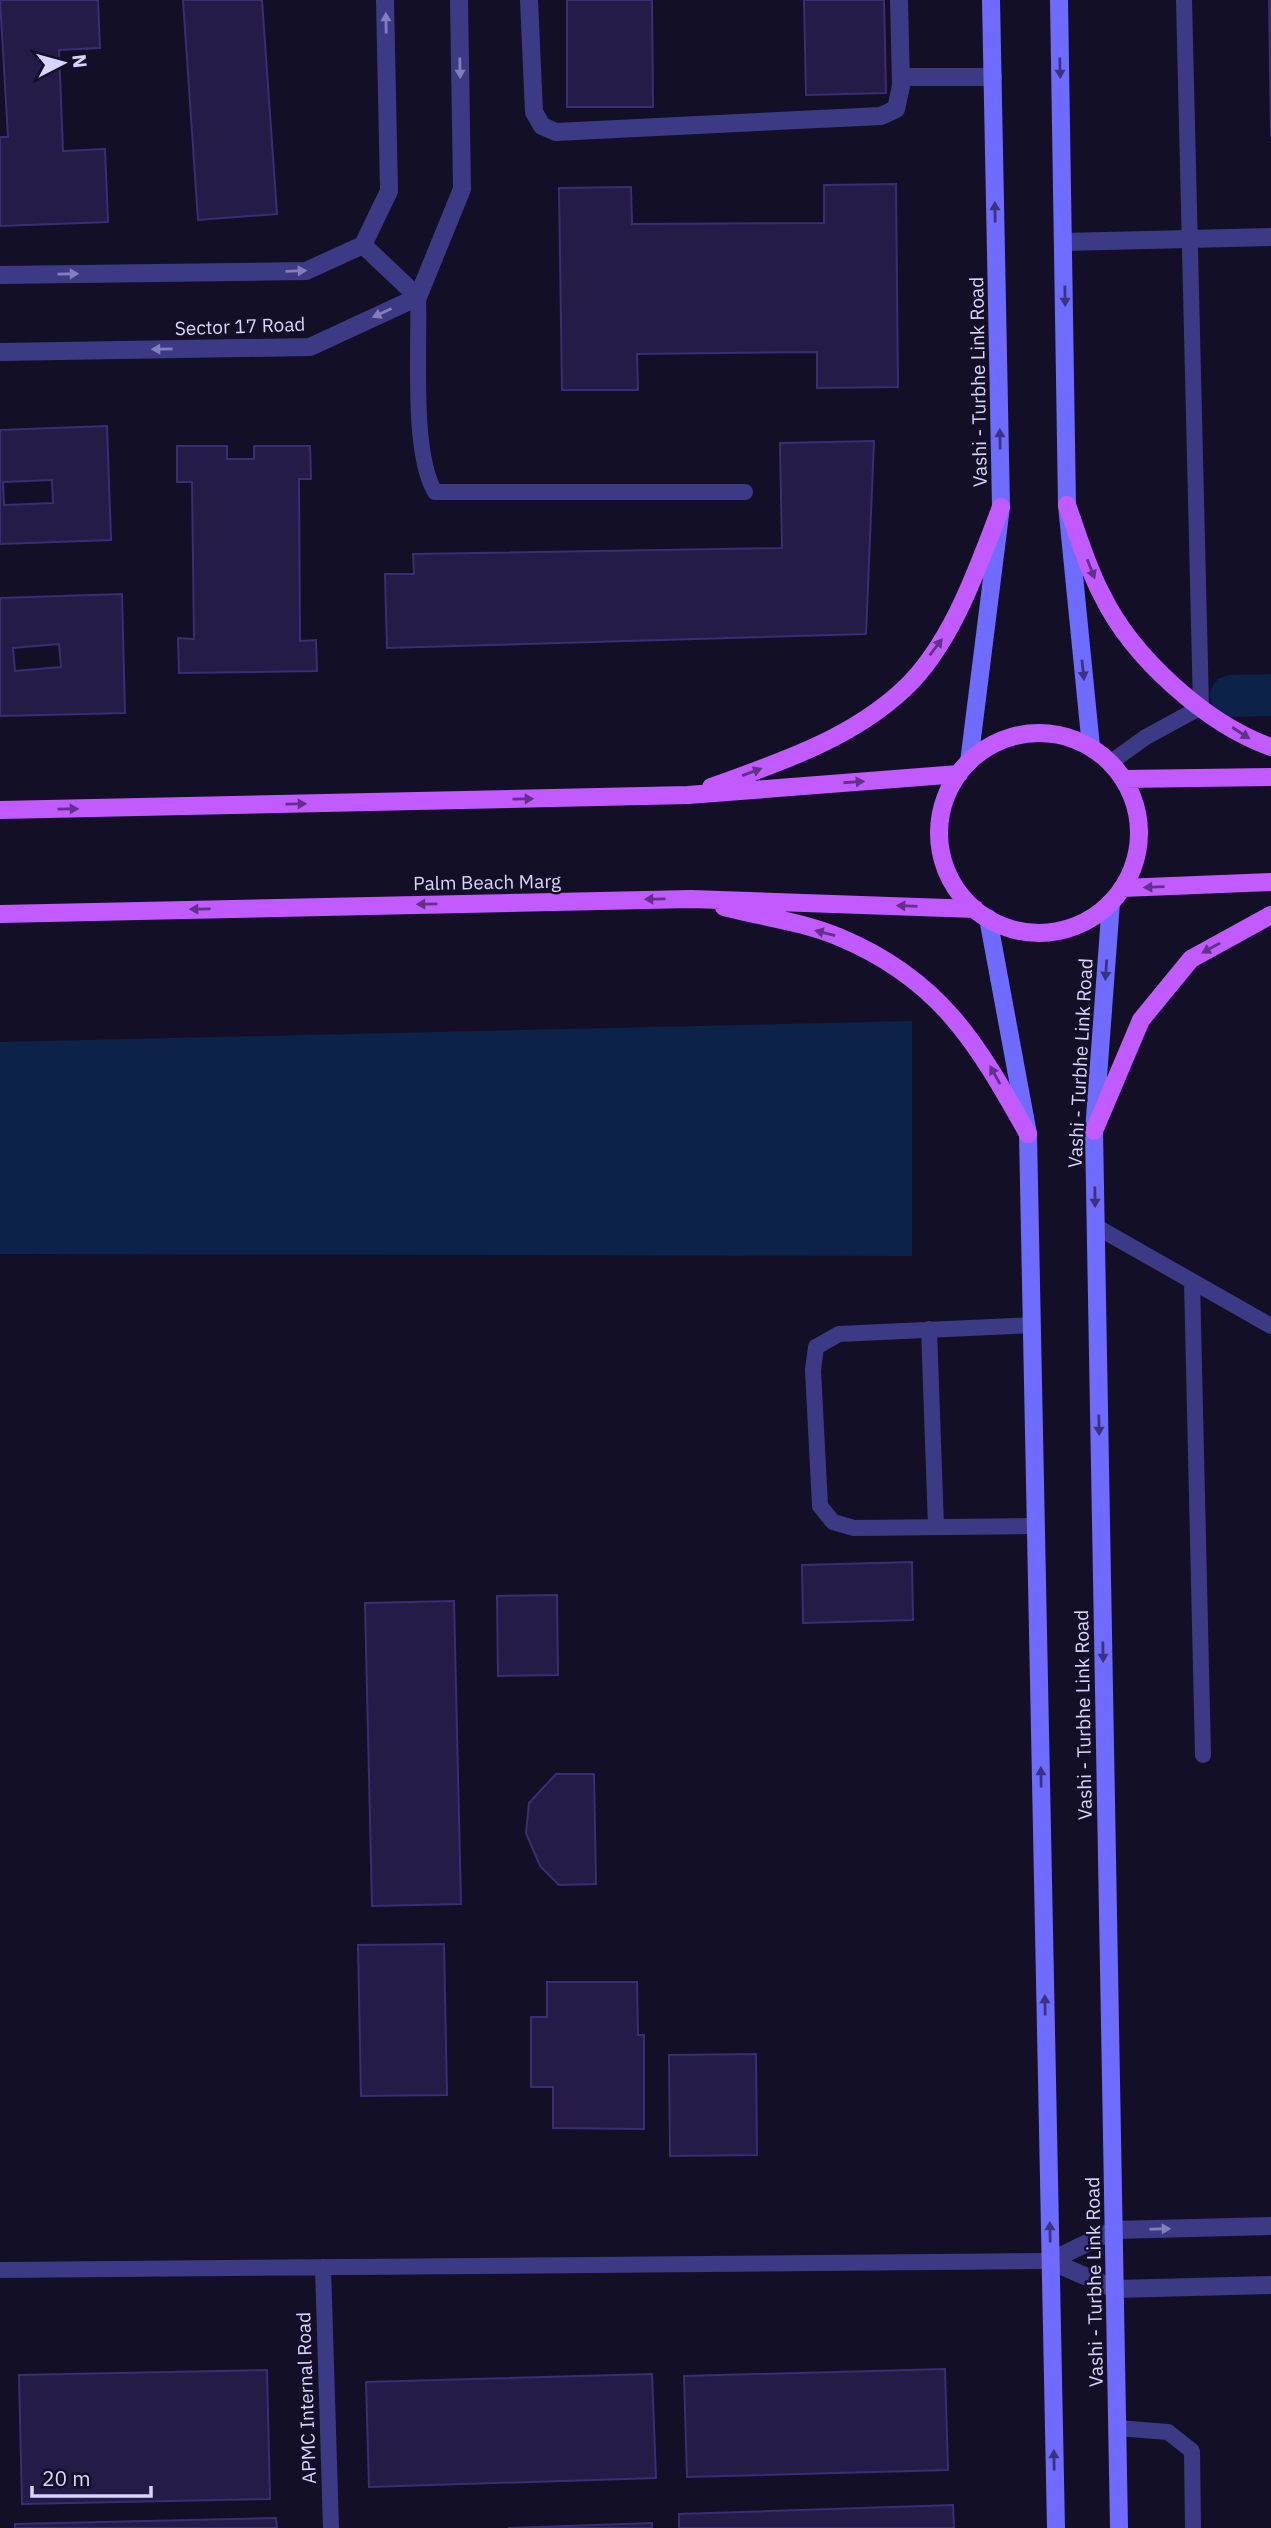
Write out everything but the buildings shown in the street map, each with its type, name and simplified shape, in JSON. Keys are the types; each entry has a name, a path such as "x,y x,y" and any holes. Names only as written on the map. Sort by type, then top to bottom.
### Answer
{"main road":[{"name":"Vashi - Turbhe Link Road","path":"964,768 1001,508 991,0"},
{"path":"1059,0 1067,505 1091,747"},
{"path":"1067,505 1102,596 1146,661 1201,707 1254,741 1271,747"},
{"path":"688,795 796,757 860,722 905,688 943,638 971,586 1001,508"},
{"path":"1027,733 1060,735 1091,747 1111,762 1134,801 1138,837 1136,855 1116,895 1084,922 1052,932 1019,930 981,913 954,883 942,852 940,820 944,803 964,768 996,743 1027,733"},
{"path":"0,810 688,795 964,768"},
{"path":"1123,779 1271,777"},
{"path":"1116,895 1271,882"},
{"name":"Vashi - Turbhe Link Road","path":"1116,895 1094,1131 1119,2528"},
{"path":"691,899 837,936 894,963 946,1006 986,1060 1028,1134"},
{"name":"Palm Beach Marg","path":"0,914 691,899 981,913"},
{"path":"981,913 1028,1134 1056,2528"},
{"path":"1094,1131 1141,1020 1191,959 1271,915"}],"street":[{"path":"0,275 306,271 363,245 389,191 386,0"},
{"path":"363,245 418,297 462,189 459,0"},
{"path":"529,0 534,112 542,126 556,132 881,116 896,109 901,77 899,0"},
{"path":"901,77 993,77"},
{"path":"1064,242 1271,237"},
{"name":"Sector 17 Road","path":"0,352 310,347 418,297"},
{"path":"1051,2261 1114,2230 1271,2226"},
{"path":"1051,2261 1115,2289 1271,2285"}],"lane":[{"path":"1111,762 1146,737 1201,707 1184,0"},
{"path":"418,297 419,428 426,467 435,492 745,492"},
{"path":"1095,1226 1271,1326"},
{"path":"1192,1281 1203,1755"},
{"path":"1032,1325 839,1334 816,1347 813,1370 820,1506 833,1522 854,1528 1036,1526"},
{"path":"929,1329 936,1527"},
{"path":"0,2270 1051,2261"},
{"name":"APMC Internal Road","path":"323,2267 331,2528"},
{"path":"1117,2427 1168,2432 1192,2451 1194,2528"}],"water":[{"path":"912,1021 912,1256 0,1254 0,1042"}],"waterway":[{"path":"1231,696 1271,695"}]}
